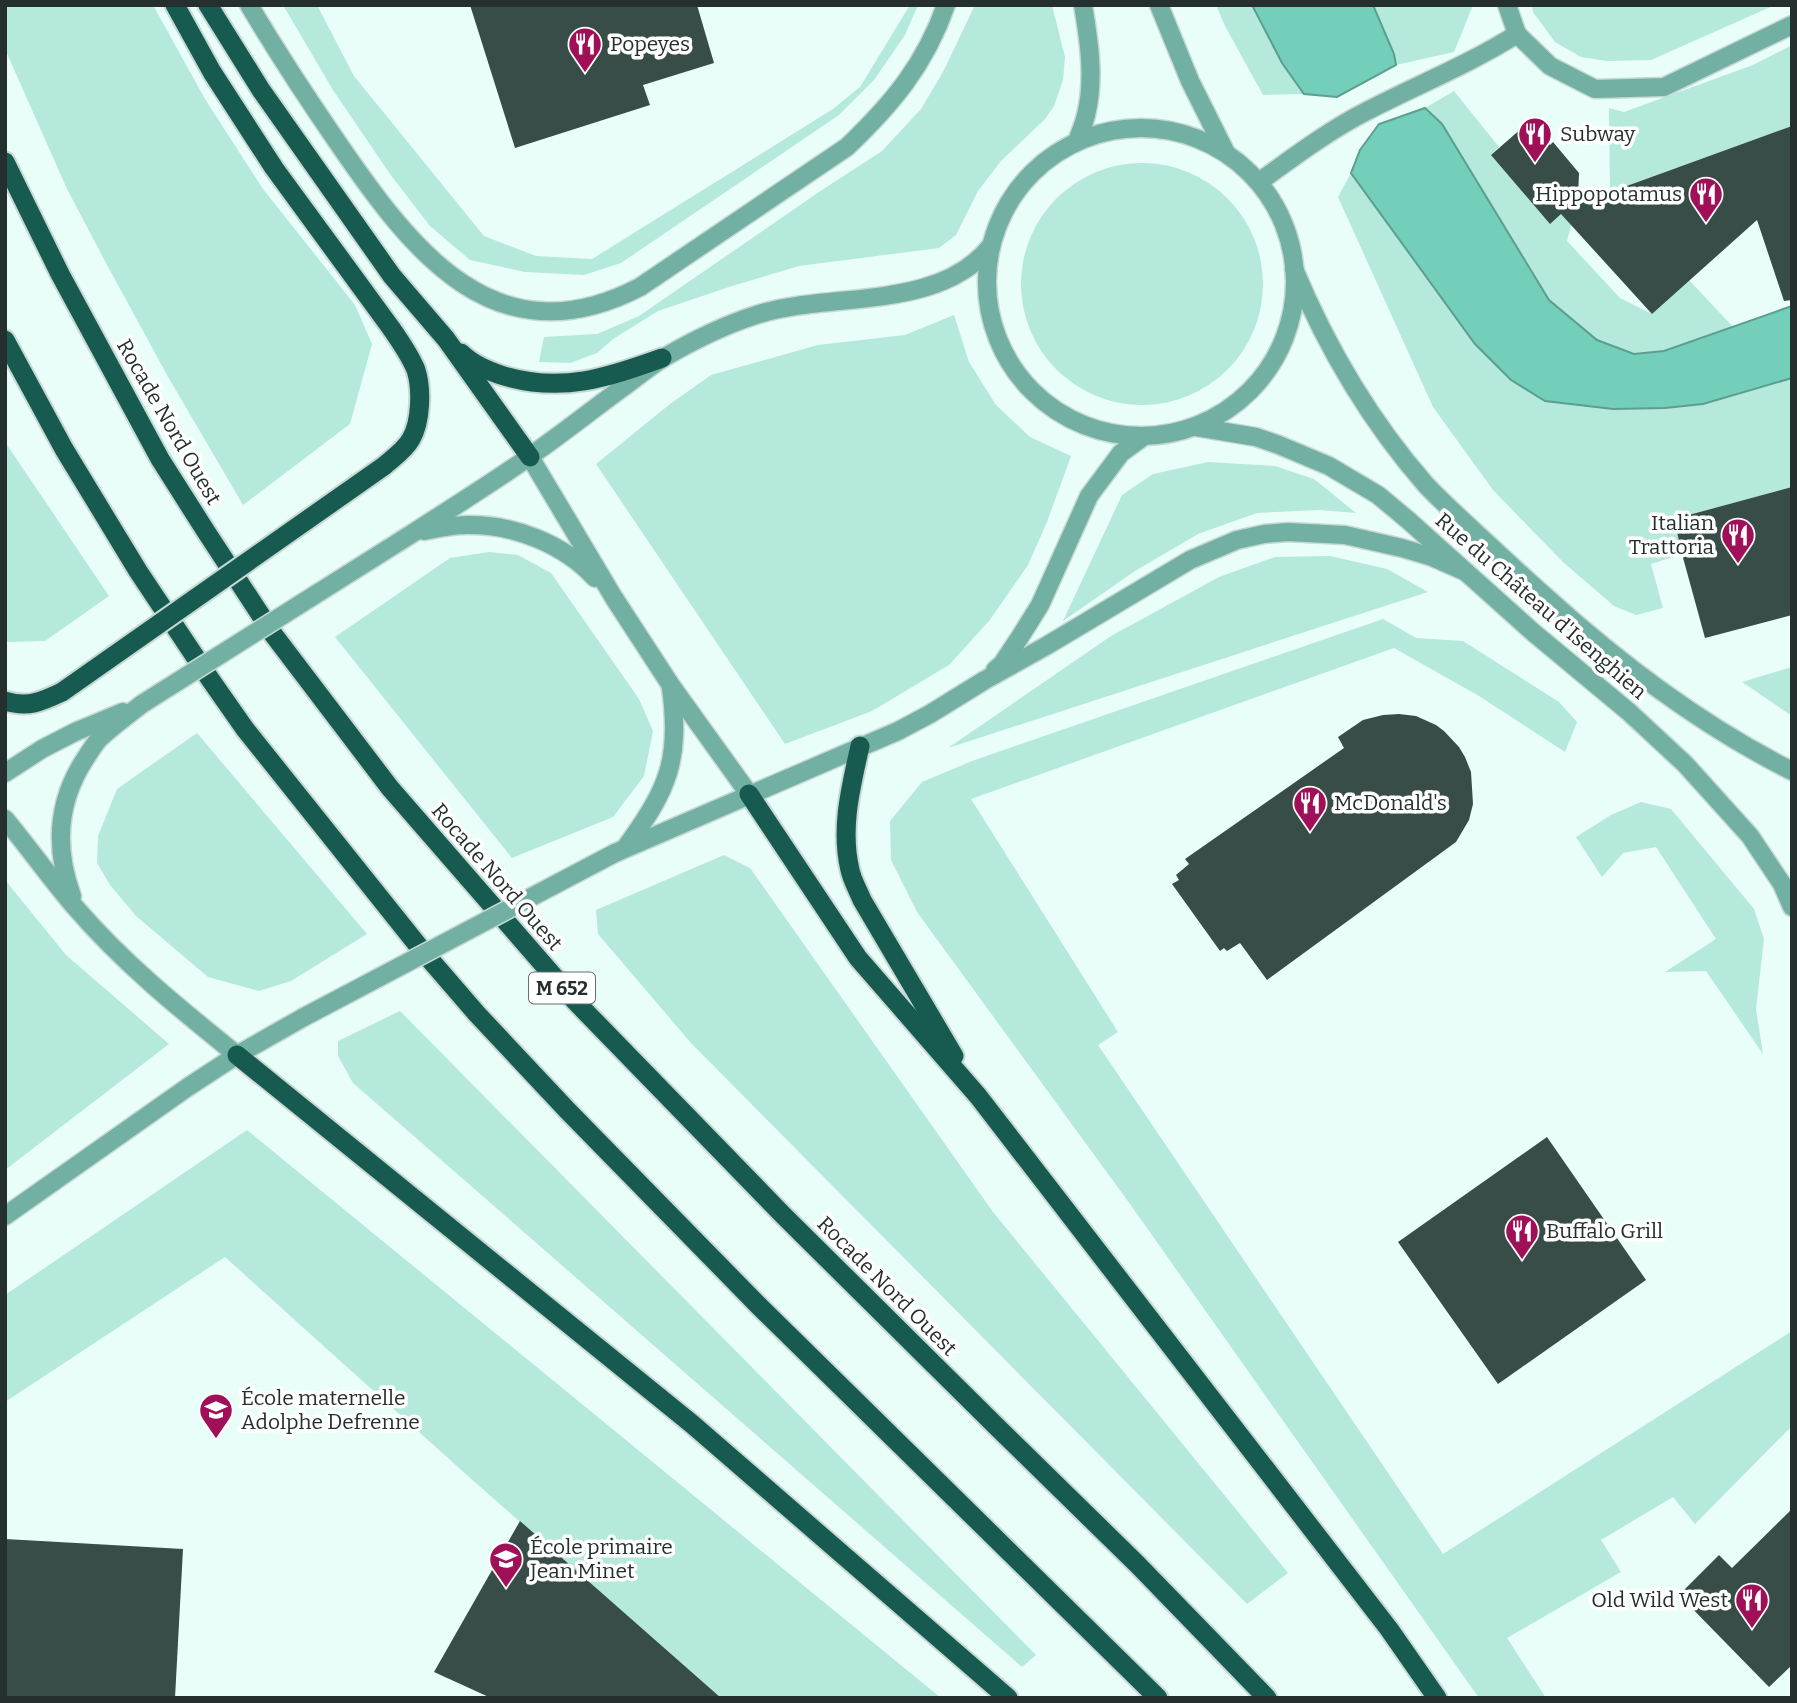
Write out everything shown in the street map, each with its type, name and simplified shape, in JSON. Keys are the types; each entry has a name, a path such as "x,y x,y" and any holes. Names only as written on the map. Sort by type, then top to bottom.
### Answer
{"highway":[{"path":"5,701 37,704 62,692 384,466 411,439 417,420 420,401 416,372 406,351 268,159 212,72 175,5"},
{"path":"208,5 261,90 385,266 446,339 530,457"},
{"name":"Rocade Nord Ouest","path":"5,162 60,274 160,459 273,634 390,788 576,1002 802,1233 1137,1564 1267,1698"},
{"path":"446,339 467,359 488,371 520,380 551,384 582,382 621,374 663,358"},
{"path":"5,340 64,449 138,571 210,679 253,739 420,948 477,1014 568,1111 760,1307 1158,1698"},
{"path":"860,746 846,810 845,845 850,873 862,900 978,1096"},
{"path":"749,794 858,958 978,1096 1389,1629 1437,1698"},
{"path":"237,1055 692,1424 1009,1698"}],"street":[{"path":"248,5 367,185 422,251 449,275 474,292 529,311 541,311 590,308 618,299 640,287 847,147 897,96 914,72 946,5"},
{"path":"1077,141 1086,117 1090,85 1088,34 1083,5"},
{"name":"Rue du Château d'Isenghien","path":"1159,5 1190,81 1226,153"},
{"path":"1507,5 1517,34 1550,66 1595,89 1664,87 1792,25"},
{"path":"1259,182 1364,112 1494,49 1517,34"},
{"name":"Rue du Château d'Isenghien","path":"1144,127 1161,129 1211,144 1226,153 1259,182 1268,195 1283,223 1293,253 1295,287 1290,323 1284,341 1267,372 1228,410 1196,427 1161,436 1106,433 1054,411 1014,372 996,339 987,302 990,247 1011,198 1047,159 1061,149 1110,130 1144,127"},
{"path":"75,907 61,857 61,826 66,797 78,769 98,740 142,704 413,534 530,457 663,358 700,338 758,314 806,304 924,288 964,271 990,247"},
{"name":"Rue du Château d'Isenghien","path":"1294,269 1310,308 1341,367 1377,422 1427,486 1523,577 1606,649 1688,709 1749,748 1792,771"},
{"name":"Rue du Château d'Isenghien","path":"1196,427 1256,438 1304,454 1378,495 1534,633 1629,712 1685,764 1750,836 1782,884 1792,907"},
{"path":"985,680 1002,664 1040,605 1089,496 1121,453 1143,437"},
{"path":"530,457 614,598 670,684 749,794"},
{"path":"413,534 441,527 467,525 490,526 518,533 547,543 572,556 614,598"},
{"path":"5,1216 166,1102 237,1055 304,1017 620,851 898,731 1190,560 1237,540 1264,534 1345,535 1432,557 1466,572"},
{"path":"620,851 649,816 670,768 675,747 675,715 670,684"},
{"path":"5,774 42,749 75,732 142,704"},
{"path":"5,819 75,907 105,939 166,998 237,1055"}],"shaded area":[{"path":"5,5 153,5 205,99 263,189 355,305 372,344 350,424 243,505 167,375 67,189 5,49"},
{"path":"283,5 317,5 354,76 484,236 536,256 592,259 833,109 860,87 910,5 918,5 905,35 874,80 839,115 621,263 584,275 525,272 470,260 430,226 390,174 333,90"},
{"path":"975,5 1052,5 1065,57 1063,80 1054,106 1045,119 1001,161 978,191 956,235 939,248 799,266 732,286 658,311 613,339 597,353 570,363 539,362 544,337 597,334 639,316 882,151 921,109 943,72"},
{"path":"1216,5 1252,5 1282,63 1304,94 1263,95"},
{"path":"1252,5 1373,5 1396,65 1337,97 1304,94 1282,63"},
{"path":"1373,5 1473,5 1454,52 1396,65"},
{"path":"1532,5 1775,5 1651,60 1607,61 1581,57 1555,42 1533,12"},
{"path":"1792,45 1792,126 1632,184 1630,215 1610,194 1609,108 1624,112 1753,65"},
{"path":"1454,91 1499,147 1491,155 1578,199 1567,241 1620,298 1652,314 1689,280 1733,327 1664,351 1634,354 1597,340 1549,300 1442,124 1425,108"},
{"path":"1425,108 1442,124 1549,300 1597,340 1634,354 1664,351 1792,306 1792,378 1703,404 1613,409 1545,401 1511,380 1475,344 1351,173 1360,150 1379,124"},
{"path":"1142,163 1166,165 1188,172 1209,183 1228,198 1243,217 1254,238 1261,260 1261,308 1254,330 1243,351 1228,370 1209,385 1188,396 1166,403 1142,405 1118,403 1096,396 1075,385 1056,370 1041,351 1030,330 1023,308 1021,284 1023,260 1030,238 1041,217 1056,198 1075,183 1096,172 1118,165"},
{"path":"1351,173 1475,344 1511,380 1545,401 1613,409 1665,408 1703,404 1792,378 1792,487 1675,519 1682,554 1651,564 1663,608 1636,615 1614,606 1563,562 1493,490 1433,407 1338,197"},
{"path":"954,315 969,362 996,405 1030,437 1071,456 1047,522 1028,565 989,621 949,665 872,711 785,744 596,464 670,404 711,375 818,345 905,335"},
{"path":"5,442 109,596 45,641 5,640"},
{"path":"1208,462 1275,466 1314,479 1356,513 1319,510 1257,513 1198,534 1135,571 1063,621 1122,495 1153,474"},
{"path":"489,552 518,555 551,573 639,699 653,731 644,776 613,817 512,858 335,637 450,558"},
{"path":"1330,556 1387,569 1428,592 948,748 1111,636 1219,577 1275,557"},
{"path":"1383,619 1416,638 1463,641 1559,702 1577,722 1565,752 1479,696 1394,648 971,799 1118,1032 1098,1045 1443,1554 1792,1331 1792,1426 1695,1524 1673,1497 1601,1540 1621,1572 1507,1638 1546,1698 1479,1698 1130,1204 917,912 891,860 890,821 922,782 972,761"},
{"path":"1792,667 1792,716 1742,682"},
{"path":"197,733 367,934 291,981 259,991 208,977 136,916 110,885 97,863 98,836 117,789"},
{"path":"1641,802 1671,809 1754,909 1764,939 1756,1009 1763,1054 1706,971 1665,972 1716,939 1656,847 1623,853 1602,877 1576,837 1611,815"},
{"path":"724,855 750,868 993,1212 1288,1573 1247,1604 691,1043 598,934 596,910"},
{"path":"5,880 66,955 169,1044 5,1170"},
{"path":"400,1011 1036,1655 1022,1667 353,1083 338,1056 338,1041"},
{"path":"247,1130 941,1698 720,1698 225,1257 5,1402 5,1295"}],"building":[{"name":"Popeyes","path":"470,5 697,5 714,63 643,85 650,105 515,148"},
{"name":"Hippopotamus","path":"1530,121 1550,145 1553,142 1579,173 1578,199 1569,207 1792,126 1792,300 1784,301 1757,220 1652,314 1561,214 1550,224 1491,155"},
{"name":"Italian Trattoria","path":"1792,487 1792,615 1705,638 1674,519"},
{"name":"McDonald's","path":"1399,714 1416,716 1436,725 1459,747 1465,757 1471,772 1473,804 1469,820 1456,842 1267,980 1240,943 1227,951 1224,948 1220,951 1172,884 1179,880 1176,875 1189,864 1185,859 1344,748 1338,737 1363,720"},
{"name":"Buffalo Grill","path":"1547,1137 1646,1280 1498,1384 1398,1242"},
{"name":"Old Wild West","path":"1792,1509 1792,1665 1769,1687 1679,1595 1719,1555 1732,1568"},
{"name":"École primaire Jean Minet","path":"520,1521 721,1698 491,1698 434,1672"},
{"path":"5,1539 183,1549 175,1698 5,1698"}],"place":[{"name":"Popeyes","path":"585,74"},
{"name":"Subway","path":"1535,164"},
{"name":"Hippopotamus","path":"1706,224"},
{"name":"Italian Trattoria","path":"1738,565"},
{"name":"McDonald's","path":"1310,833"},
{"name":"Buffalo Grill","path":"1522,1261"},
{"name":"École maternelle Adolphe Defrenne","path":"216,1440"},
{"name":"École primaire Jean Minet","path":"506,1589"},
{"name":"Old Wild West","path":"1752,1630"}]}
